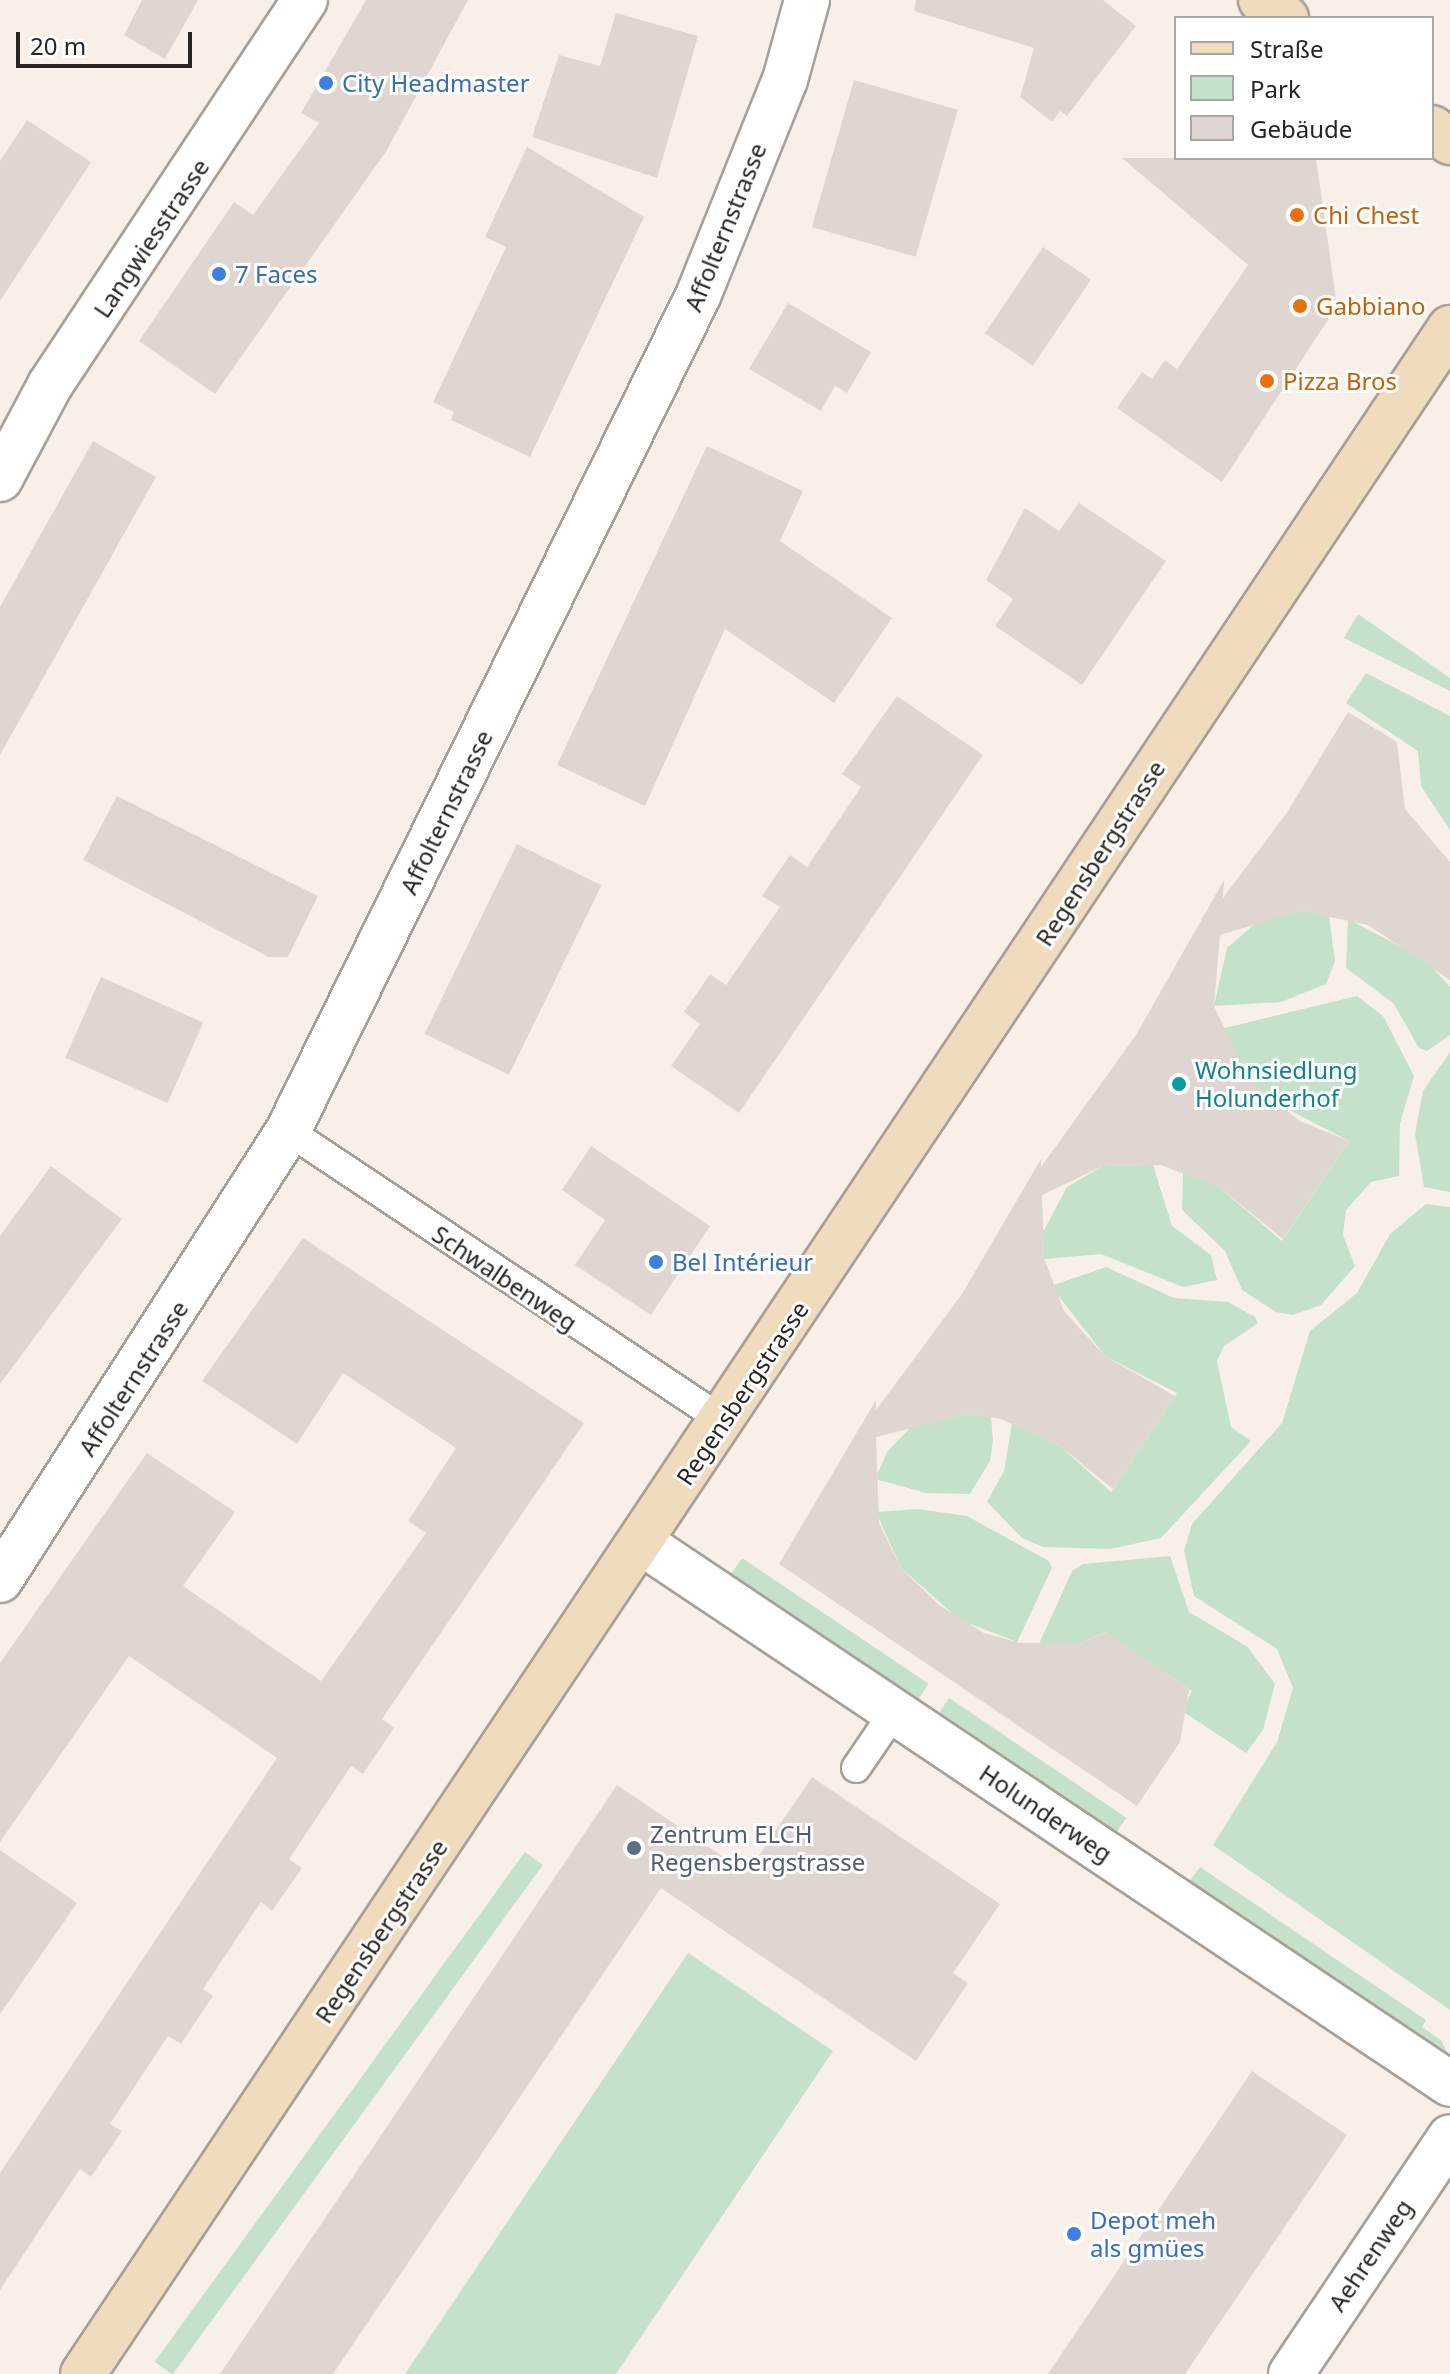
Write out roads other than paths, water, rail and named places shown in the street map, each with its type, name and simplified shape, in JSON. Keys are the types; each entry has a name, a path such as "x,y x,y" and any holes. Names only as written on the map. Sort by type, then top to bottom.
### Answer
{"street":[{"name":"Langwiesstrasse","path":"0,479 50,385 305,0"},
{"path":"1261,0 1283,16"},
{"name":"Affolternstrasse","path":"4,1565 288,1131 698,296 802,19"},
{"path":"1434,130 1450,142"},
{"name":"Regensbergstrasse","path":"83,2374 724,1421 1450,328"},
{"name":"Holunderweg","path":"642,1543 1450,2084"},
{"name":"Aehrenweg","path":"1291,2374 1450,2137"}],"lane":[{"name":"Schwalbenweg","path":"288,1131 724,1421"},
{"path":"856,1768 894,1712"}],"place":[{"name":"City Headmaster","path":"326,83"},
{"name":"Chi Chest","path":"1297,215"},
{"name":"7 Faces","path":"219,274"},
{"name":"Gabbiano","path":"1300,306"},
{"name":"Pizza Bros","path":"1267,381"},
{"name":"Wohnsiedlung Holunderhof","path":"1179,1084"},
{"name":"Bel Intérieur","path":"656,1262"},
{"name":"Zentrum ELCH Regensbergstrasse","path":"634,1848"},
{"name":"Depot meh als gmües","path":"1074,2234"}]}
